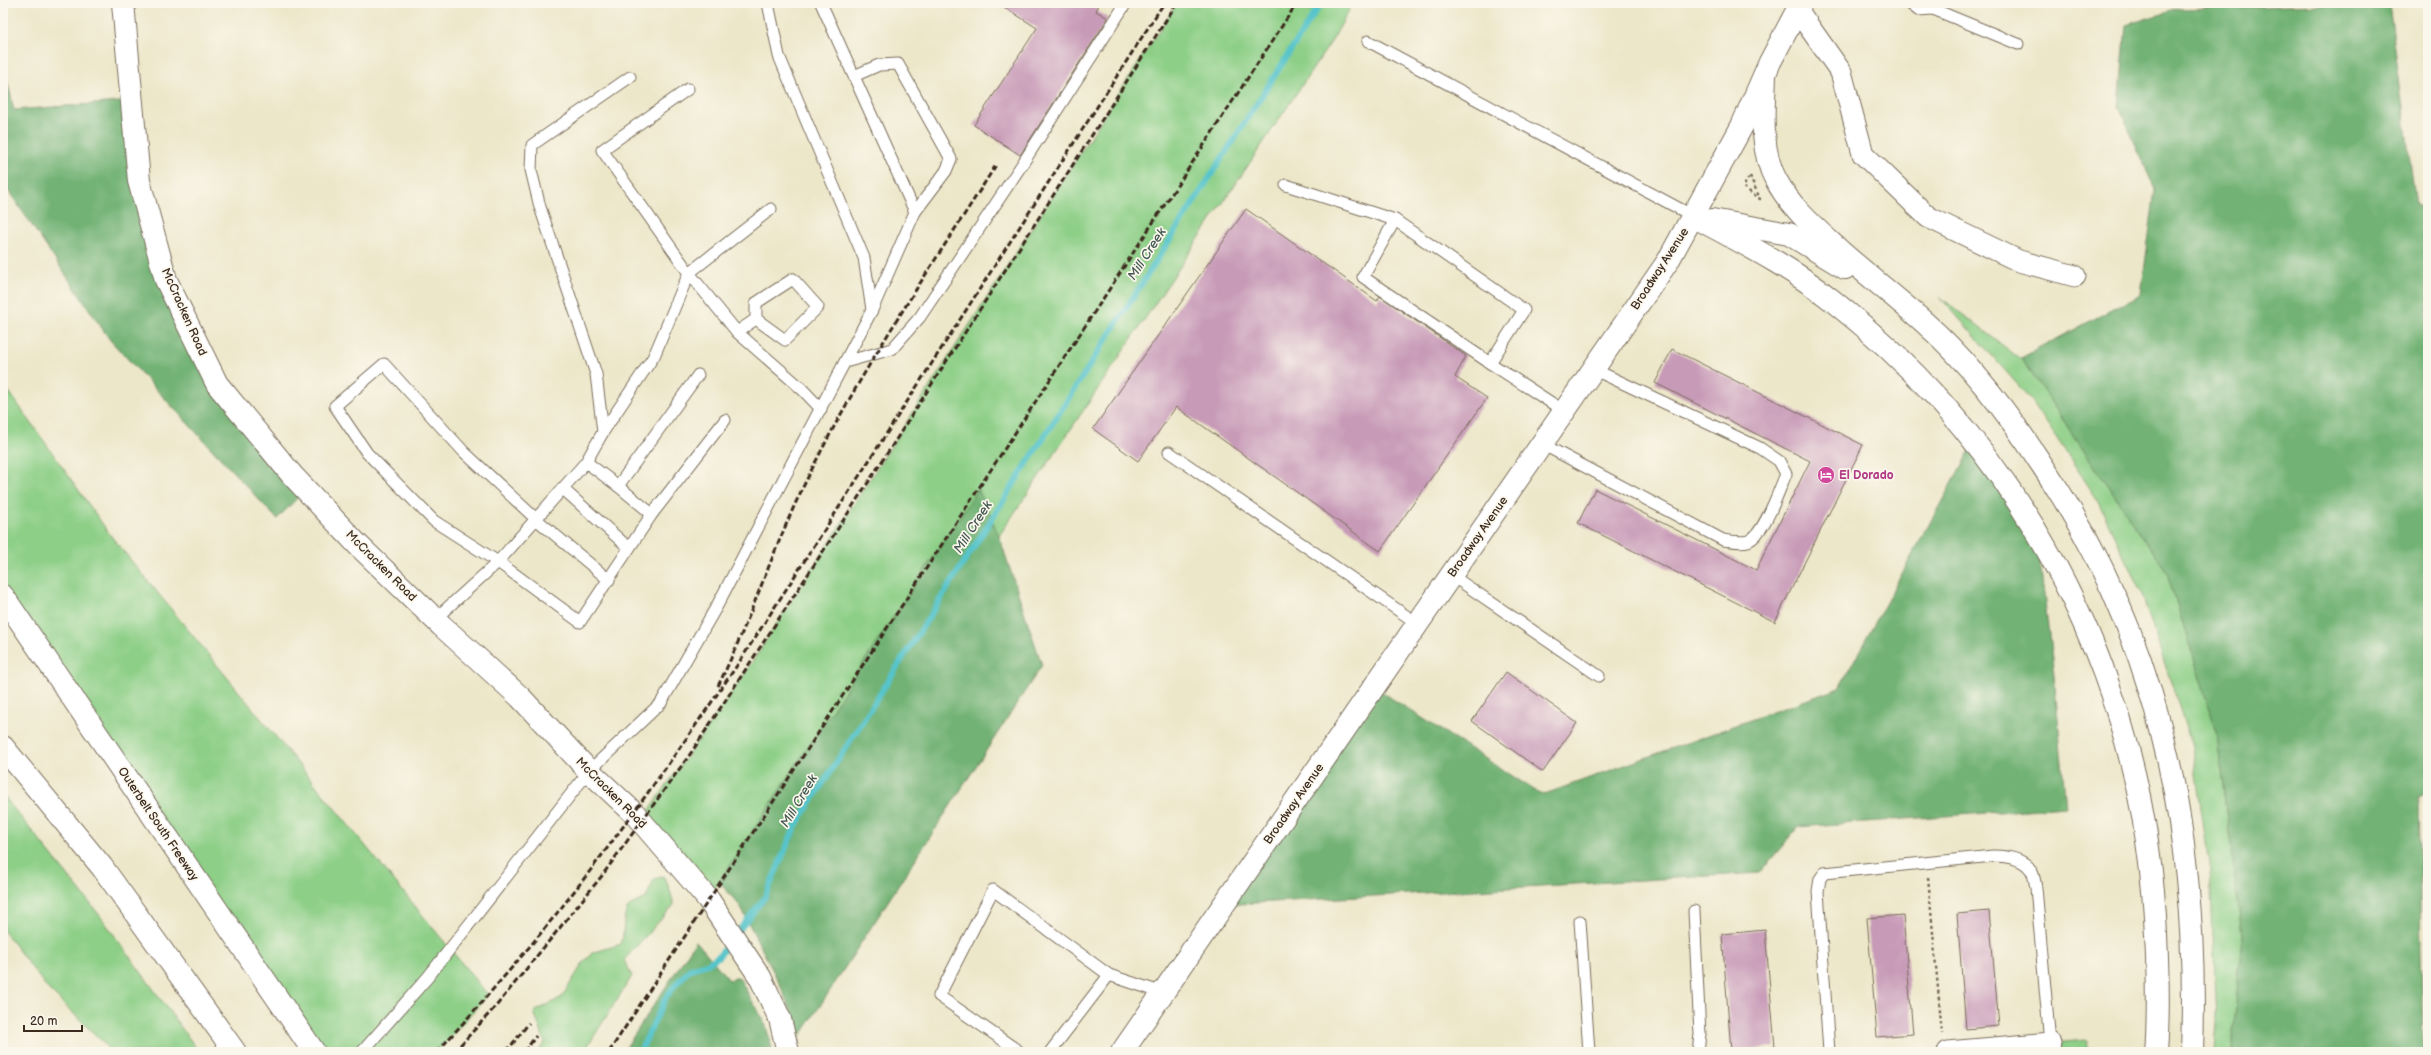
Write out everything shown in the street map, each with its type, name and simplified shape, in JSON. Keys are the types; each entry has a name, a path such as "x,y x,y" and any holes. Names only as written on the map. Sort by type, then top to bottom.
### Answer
{"main road":[{"name":"McCracken Road","path":"124,3 139,181 166,280 217,384 292,474 357,544 435,620 520,697 589,771 634,813 708,899 751,962 777,1013 788,1052"},
{"name":"Broadway Avenue","path":"1122,1052 1668,261 1742,126 1765,75 1800,7"},
{"path":"1765,75 1764,118 1766,148 1774,177 1789,201 1807,223 1875,282 1927,324 1966,365 2009,418 2061,494 2089,544 2139,652 2156,706 2172,766 2181,824 2191,902 2194,991 2192,1052"},
{"path":"1694,216 1789,234 1842,267 1875,282"},
{"path":"1694,216 1766,256 1832,300 1886,347 1929,388 1965,428 1996,468 2036,530 2090,634 2114,699 2132,760 2147,833 2155,900 2158,976 2156,1052"},
{"name":"Outerbelt South Freeway","path":"6,606 314,1052"},
{"path":"3,747 102,867 235,1052"}],"street":[{"path":"1800,7 1841,72 1864,154 1928,217 2019,261 2075,276"},
{"path":"1946,1046 2050,1043"}],"lane":[{"path":"768,3 779,56 864,258 872,310"},
{"path":"821,3 915,212"},
{"path":"845,362 892,349 920,317 1023,163 1126,3"},
{"path":"1909,3 1918,10 1935,6 2018,44"},
{"path":"1368,41 1694,216"},
{"path":"362,1052 428,977 589,771 661,704 718,604 821,409 872,310 915,212 946,170 951,159 898,64 879,65 854,76"},
{"path":"603,432 596,374 540,206 531,170 532,145 630,77"},
{"path":"688,89 602,150 689,272 737,332 802,389 821,409"},
{"path":"1286,185 1395,220 1524,310 1490,363"},
{"path":"435,620 498,562 586,462 603,432 654,356 689,272 771,209"},
{"path":"1395,220 1363,277 1564,411"},
{"path":"793,279 818,307 785,340 756,319 756,303 793,279"},
{"path":"737,332 756,319"},
{"path":"608,580 536,518 464,452 384,364 335,406 367,453 434,521 498,562 580,622 630,548 652,514 725,420"},
{"path":"1542,444 1723,540 1740,542 1749,540 1760,531 1786,474 1779,461 1760,448 1594,369"},
{"path":"618,486 698,375"},
{"path":"1169,452 1418,624"},
{"path":"586,462 652,514"},
{"path":"562,488 630,548"},
{"path":"1451,575 1600,676"},
{"path":"1829,1052 1818,891 1820,879 1824,873 1927,862 2007,856 2020,861 2031,870 2036,888 2050,1043"},
{"path":"1020,1052 939,996 993,890 1109,975 1163,993"},
{"path":"1694,911 1700,1034 1698,1052"},
{"path":"1580,921 1589,1052"},
{"path":"1050,1052 1109,975"}],"path":[{"path":"1750,176 1755,187 1760,199 1743,187 1750,176"},
{"path":"1927,862 1946,1046"}],"green space":[{"path":"1177,3 1353,3 1333,39 999,536 978,489 708,899 641,822 743,676"},
{"path":"2389,3 2416,206 2428,206 2428,792 2418,796 2423,1052 2232,1052 2242,936 2218,736 2167,573 2021,358 2141,294 2155,190 2119,106 2126,25 2177,9"},
{"path":"3,62 14,110 132,101 139,181 217,384 306,489 277,519 110,340 3,183"},
{"path":"1940,297 2023,361 2167,573 2218,736 2242,936 2232,1052 2215,1052 2217,1021 2210,871 2192,746 2142,595 2097,499 2032,401"},
{"path":"3,383 111,536 488,995 437,1052 313,1052 3,596"},
{"path":"1975,441 2036,530 2054,675 2066,807 1798,827 1760,873 1223,905 1374,687 1542,795 1839,688"},
{"path":"978,489 999,536 1042,665 801,1035 780,985 740,906 719,882"},
{"path":"3,795 101,917 199,1052 110,1052 103,1042 48,989 3,930"},
{"path":"663,876 669,887 674,905 624,960 632,976 584,1052 538,1052 545,1042 534,1012 562,997 583,963 592,953 621,944 624,918 628,909 631,905 646,898 654,879"},
{"path":"696,941 729,980 739,977 766,1026 773,1052 623,1052"},
{"path":"2087,1040 2086,1052 1950,1052"}],"building":[{"path":"998,3 1100,3 1096,11 1108,18 1020,155 974,125 1037,28"},
{"path":"1246,209 1377,301 1380,296 1466,356 1455,377 1487,398 1380,551 1176,407 1138,461 1093,429"},
{"name":"El Dorado","path":"1672,349 1863,445 1775,622 1578,523 1595,489 1756,570 1810,461 1655,383"},
{"path":"1506,672 1577,723 1543,772 1472,721"},
{"path":"1989,911 1999,1026 1966,1029 1957,914"},
{"path":"1903,915 1913,1034 1877,1037 1867,918"},
{"path":"1765,930 1775,1047 1731,1051 1722,934"}],"waterway":[{"name":"Mill Creek","path":"640,1052 666,997 676,984 690,969 707,964 719,956 765,897 795,827 1321,3"}],"railway":[{"path":"437,1052 519,960 571,896 596,864 715,698 1164,3"},
{"path":"454,1052 497,1005 601,877 691,753 890,449 1177,3"},
{"path":"609,1052 1297,3"},
{"path":"718,686 742,633 797,499 831,433 875,355 996,165"},
{"path":"506,1052 529,1023"},
{"path":"524,1052 536,1036"}],"place":[{"name":"El Dorado","path":"1826,475"}]}
